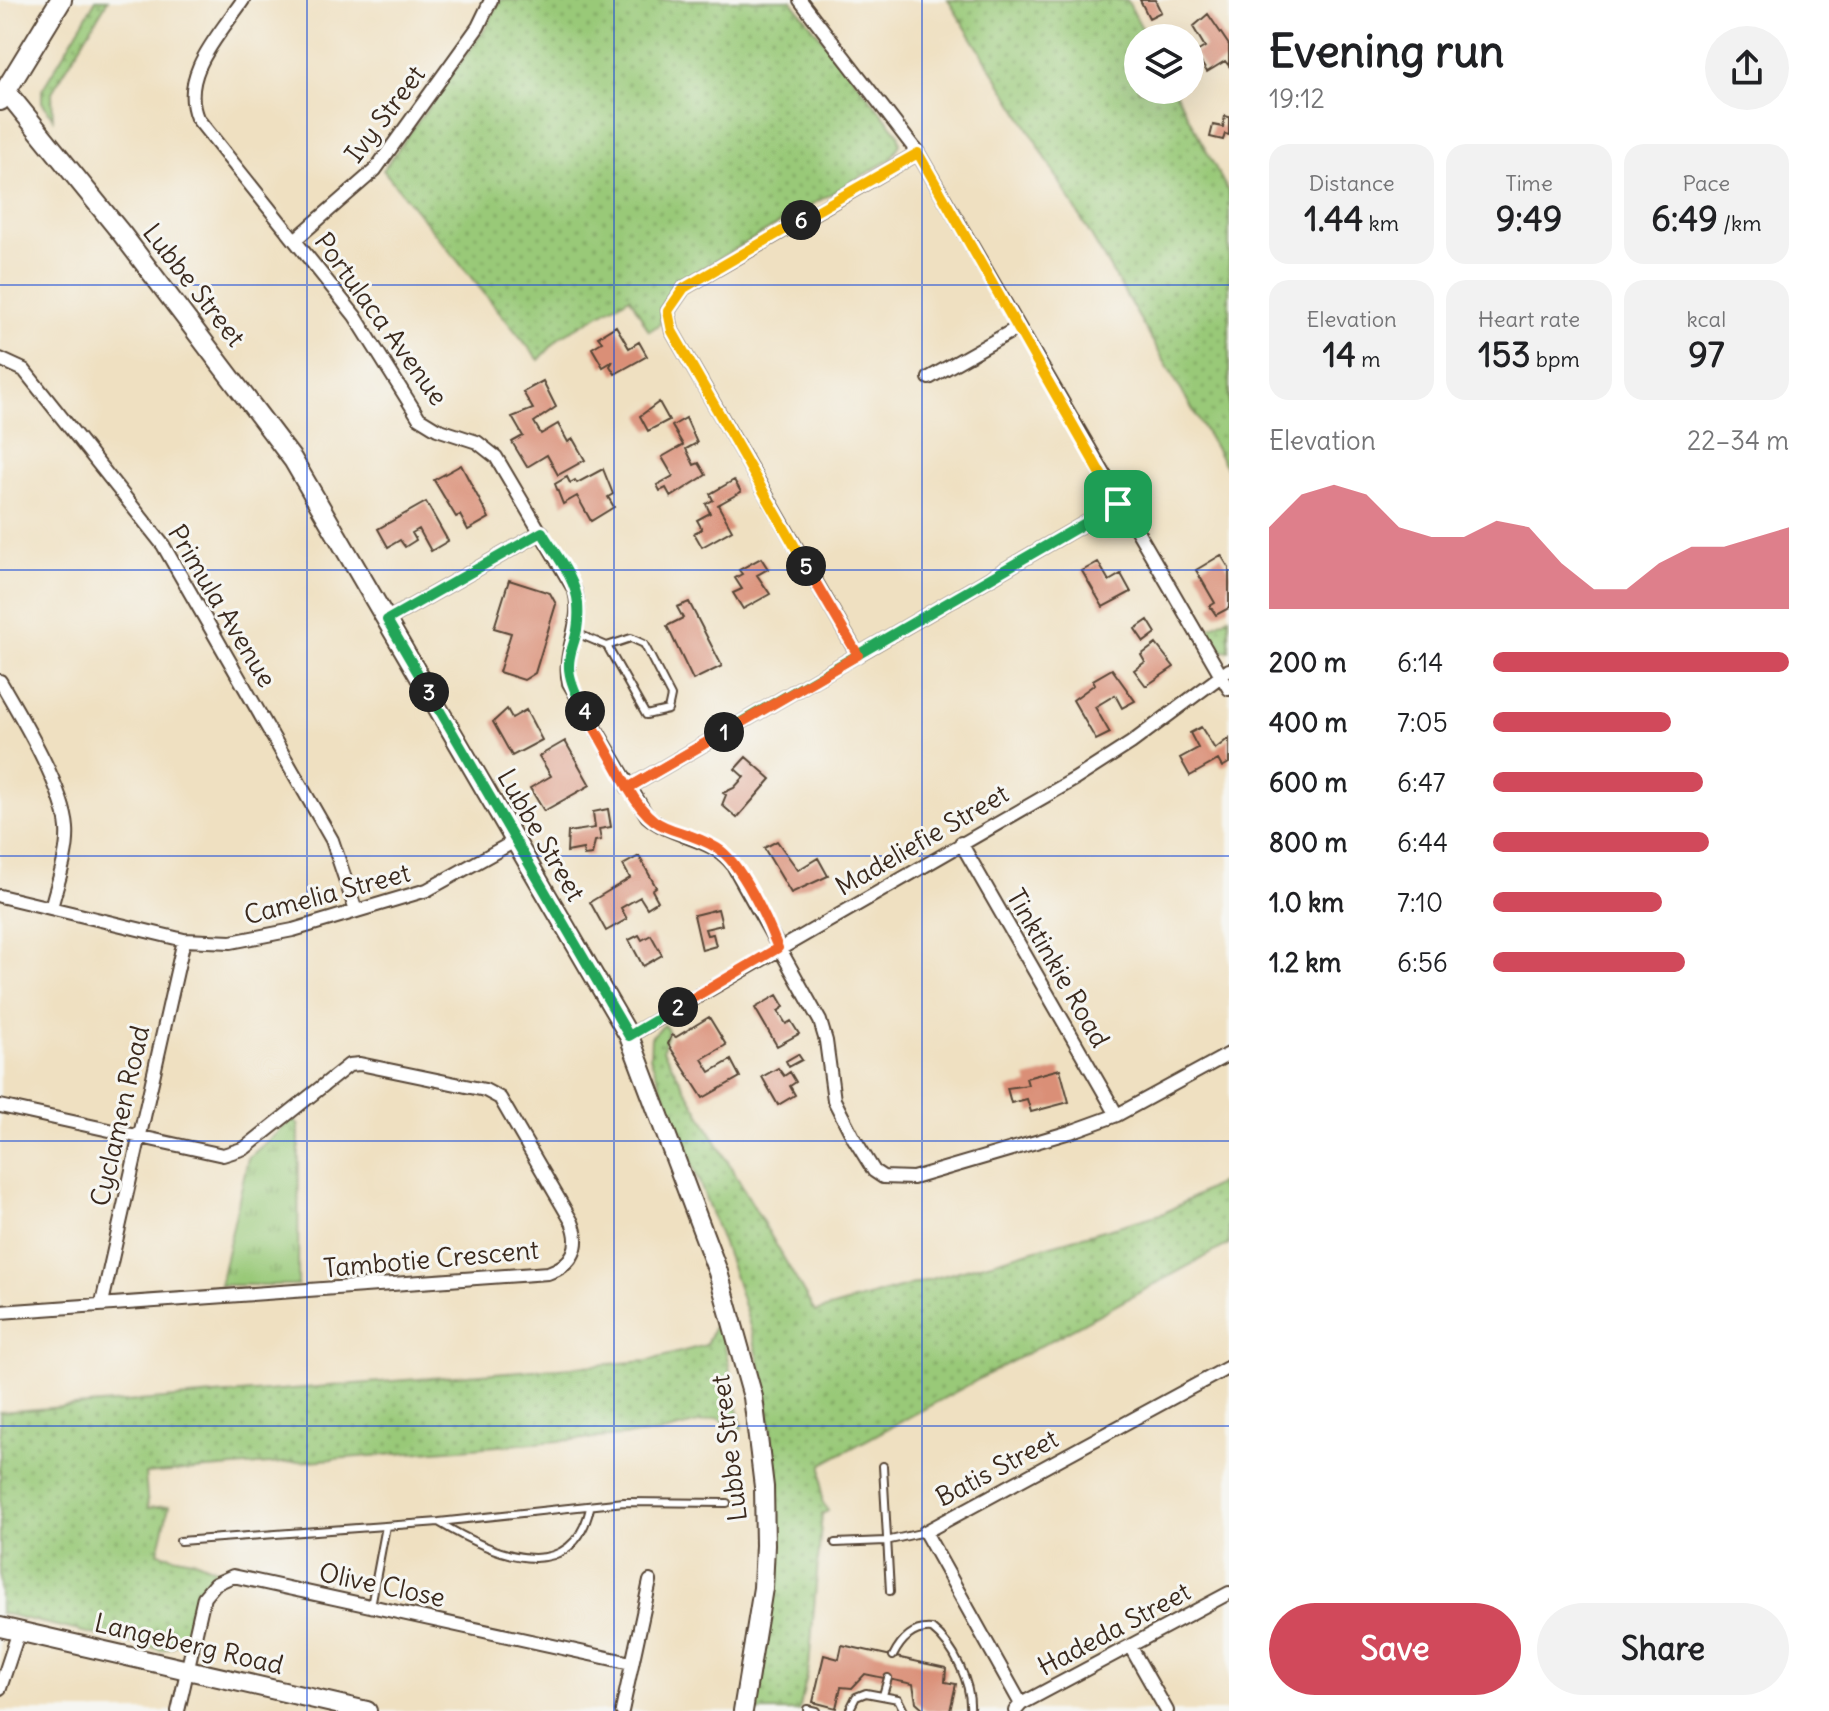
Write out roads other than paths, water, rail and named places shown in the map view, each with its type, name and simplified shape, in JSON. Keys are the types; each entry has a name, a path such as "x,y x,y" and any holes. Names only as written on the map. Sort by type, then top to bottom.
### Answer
{"main road":[{"path":"3,96 61,0"},
{"name":"Lubbe Street","path":"3,96 262,415 310,486 629,1036 718,1272 743,1351 755,1409 764,1487 765,1545 763,1588 743,1711"},
{"name":"Langeberg Road","path":"9,1629 367,1711"}],"street":[{"name":"Portulaca Avenue","path":"243,0 196,72 190,95 197,118 355,316 419,418 488,448 503,466 575,591 578,609 568,660 569,683 628,788 654,823 726,855 764,916 778,948 824,1030 837,1109 874,1171 883,1177 913,1178 1117,1115"},
{"name":"Ivy Street","path":"296,239 375,170 478,27 491,0"},
{"path":"800,0 918,153 1118,504 1225,673 1229,689"},
{"path":"858,655 672,331 668,311 684,288 918,153"},
{"path":"929,378 1019,327"},
{"name":"Primula Avenue","path":"0,359 24,370 163,545 332,840 356,911"},
{"path":"628,788 1118,504"},
{"path":"387,620 542,532"},
{"name":"Madeliefie Street","path":"629,1036 1075,779 1225,673"},
{"path":"0,681 28,732 65,816 67,842 51,908"},
{"name":"Camelia Street","path":"0,896 184,940 231,942 293,930 427,890 515,841"},
{"name":"Tinktinkie Road","path":"961,843 1117,1115"},
{"name":"Cyclamen Road","path":"102,1303 137,1137 184,940"},
{"path":"1117,1115 1229,1054"},
{"name":"Tambotie Crescent","path":"0,1106 215,1155 237,1152 339,1070 354,1064 485,1090 505,1105 572,1222 577,1246 569,1262 548,1273 0,1312"},
{"name":"Batis Street","path":"1018,1708 925,1532 1229,1367"},
{"name":"Olive Close","path":"178,1711 204,1597 223,1580 245,1577 631,1663"},
{"path":"622,1711 650,1581"},
{"name":"Hadeda Street","path":"1018,1708 1229,1593"},
{"path":"0,1688 9,1629"},
{"path":"1130,1646 1167,1711"}],"lane":[{"path":"574,632 607,646 642,711 649,716 668,710 671,696 644,644 631,638 607,646"},
{"path":"883,1466 890,1591"},
{"path":"180,1541 439,1522 624,1502 727,1503"},
{"path":"439,1522 490,1548 517,1556 545,1557 574,1544 582,1534 590,1508"},
{"path":"371,1606 386,1526"},
{"path":"835,1543 886,1541 925,1532"},
{"path":"893,1656 899,1645 914,1631 932,1629 964,1676 970,1693 970,1711"},
{"path":"883,1695 888,1678"},
{"path":"849,1711 852,1702 861,1694 898,1699 904,1711"},
{"path":"807,1709 816,1711"}]}
